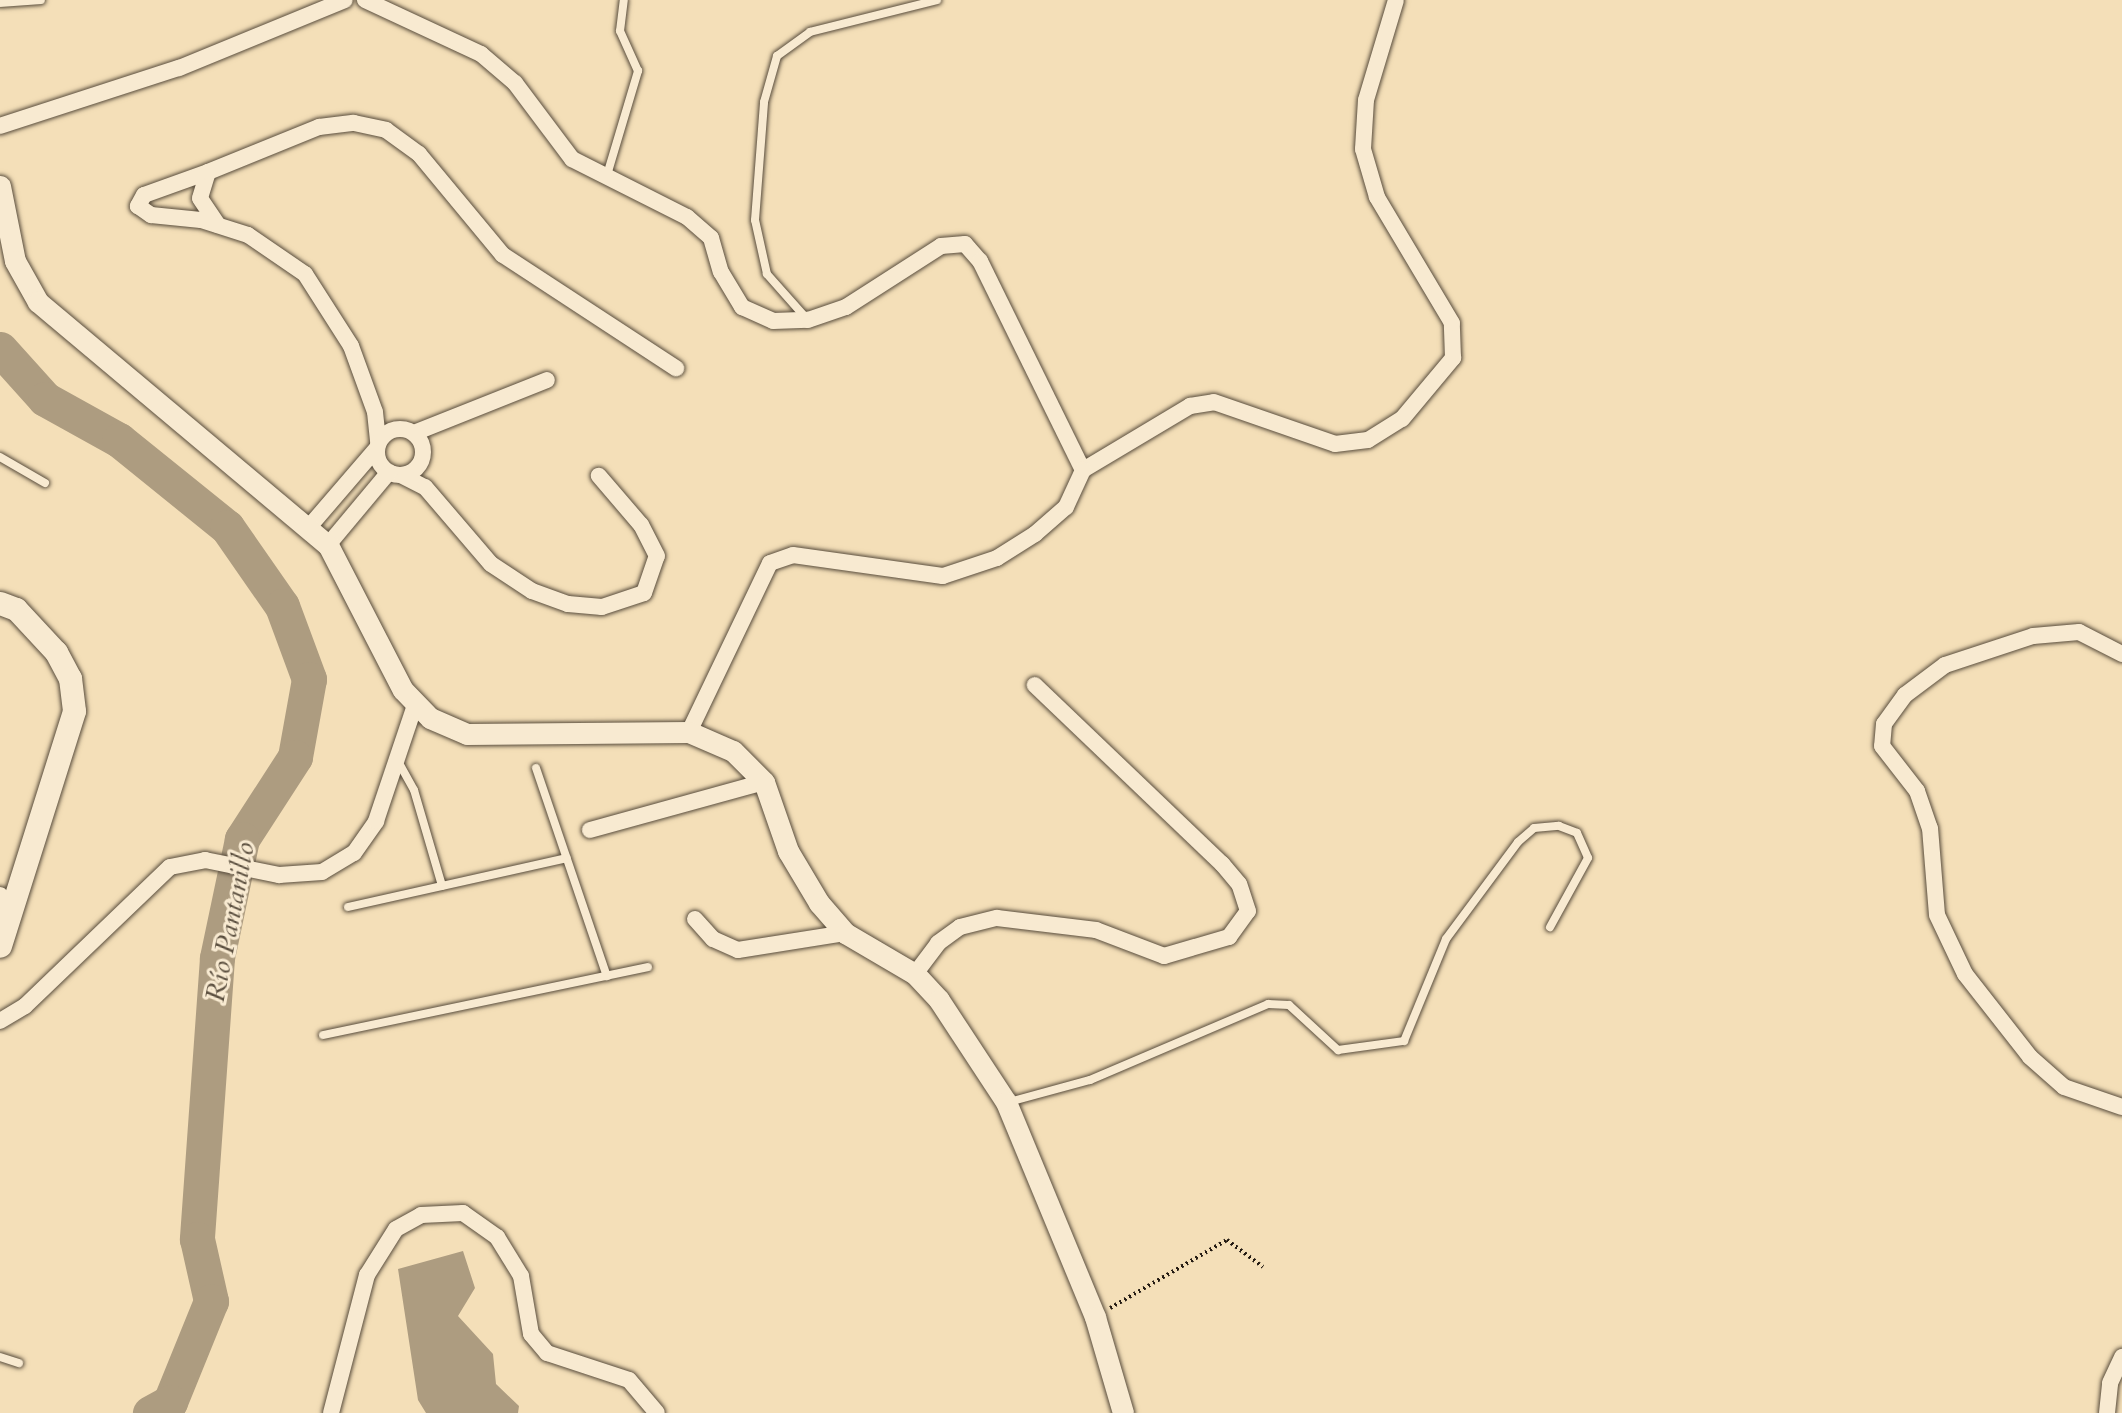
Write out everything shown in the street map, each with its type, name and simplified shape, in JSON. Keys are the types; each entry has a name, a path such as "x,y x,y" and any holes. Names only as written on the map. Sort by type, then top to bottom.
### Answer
{"main road":[{"path":"0,603 24,615 56,652 71,678 74,710 3,938"}],"street":[{"path":"0,126 179,68 345,0"},
{"path":"365,0 481,54 515,83 572,159 687,217 711,238 721,272 742,307 773,321 808,320 846,307 941,246 965,244 980,261 1083,470"},
{"path":"690,733 770,564 793,555 943,576 997,558 1035,534 1066,507 1083,470 1190,406 1214,402 1335,444 1368,440 1402,419 1453,358 1452,323 1377,197 1363,149 1366,100 1396,0"},
{"path":"599,476 641,525 657,556 644,593 602,607 544,595 491,564 425,487 395,474 377,446 375,412 322,291 290,259 218,225 151,215 138,206 144,195 319,127 354,123 386,130 419,154 503,255 676,368"},
{"path":"208,172 200,198 218,225"},
{"path":"0,186 15,261 44,309 328,545 415,705 448,730 467,734 690,733 733,751 764,782 788,850 845,933 915,974 1006,1102 1095,1317 1123,1413"},
{"path":"417,440 432,427 547,380"},
{"path":"375,412 417,440 425,487"},
{"path":"309,527 390,431 417,440"},
{"path":"328,545 395,474 419,466 417,440"},
{"path":"2122,654 2078,632 2034,636 1945,665 1905,695 1884,724 1882,746 1917,791 1926,816 1937,915 1965,975 2030,1058 2064,1087 2122,1107"},
{"path":"915,974 937,943 960,927 996,918 1096,930 1164,956 1229,937 1248,911 1239,884 1222,864 1035,685"},
{"path":"0,1021 25,1006 170,867 205,860 243,871 322,872 354,853 376,821 399,762 415,705"},
{"path":"590,830 764,782"},
{"path":"0,895 3,938"},
{"path":"695,919 713,939 738,950 845,933"},
{"path":"331,1413 367,1275 396,1229 421,1215 464,1213 497,1237 521,1276 531,1334 547,1353 629,1380 657,1413"},
{"path":"2107,1413 2110,1383 2122,1357"}],"lane":[{"path":"0,3 41,0"},
{"path":"607,175 638,71 620,31 624,0"},
{"path":"808,320 766,274 755,220 764,102 776,56 810,32 937,0"},
{"path":"0,457 45,483"},
{"path":"399,762 414,790 442,886"},
{"path":"536,768 607,976"},
{"path":"1006,1102 1090,1080 1268,1004 1289,1005 1338,1051 1404,1041 1446,939 1518,842 1534,828 1559,826 1577,833 1588,858 1550,927"},
{"path":"348,907 567,858"},
{"path":"323,1035 648,967"},
{"path":"0,1357 19,1363"}],"path":[{"path":"1095,1317 1227,1240 1264,1267"}],"shaded area":[{"path":"463,1251 475,1288 458,1316 493,1354 496,1384 519,1406 518,1413 426,1413 418,1400 398,1269"}],"waterway":[{"name":"Río Pantanillo","path":"0,349 45,399 119,440 227,527 282,606 309,679 295,757 242,839 217,958 197,1239 211,1301 170,1402 150,1413"}]}
